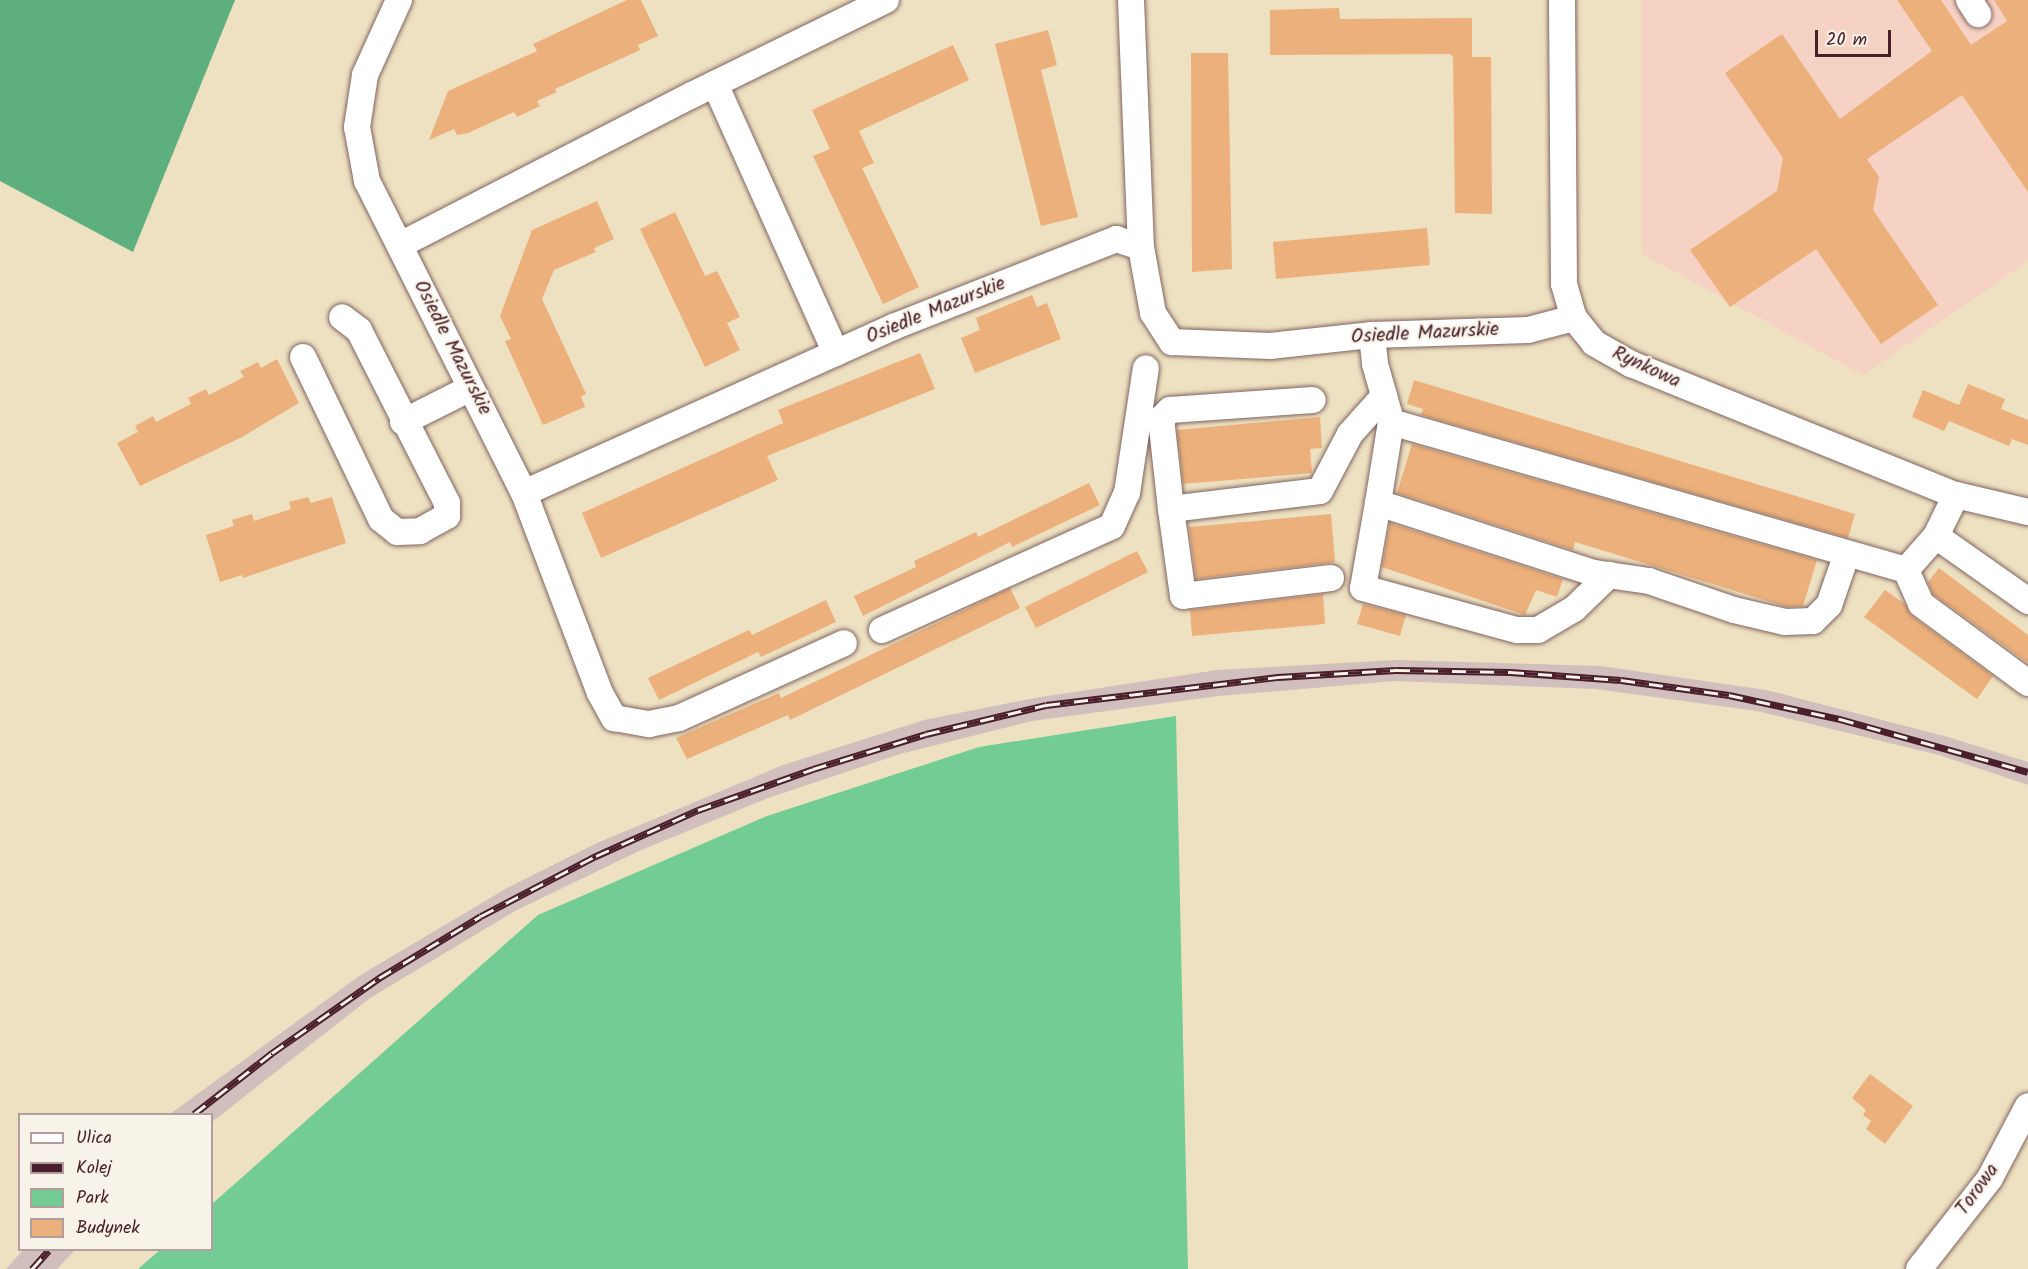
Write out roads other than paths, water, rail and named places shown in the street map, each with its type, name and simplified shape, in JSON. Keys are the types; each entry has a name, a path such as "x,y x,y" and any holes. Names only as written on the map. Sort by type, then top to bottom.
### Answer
{"street":[{"name":"Osiedle Mazurskie","path":"399,0 365,75 357,127 367,181 524,493 836,353 1116,240 1141,247"},
{"path":"400,245 715,84 886,0"},
{"path":"882,630 1112,526 1127,493 1146,368 1172,342 1153,313 1141,247 1131,0"},
{"name":"Rynkowa","path":"1562,0 1564,284 1574,318 1594,343 1630,364 1956,495 2028,512"},
{"path":"715,84 836,353"},
{"path":"303,357 381,519 397,532 420,531 447,516 447,503 403,422 359,330 342,317"},
{"name":"Osiedle Mazurskie","path":"1172,342 1270,346 1372,335 1528,330 1574,318"},
{"path":"1372,335 1391,422 1363,588 1517,630 1538,630 1574,609 1609,575"},
{"path":"1146,368 1170,410"},
{"path":"403,422 471,388"},
{"path":"1171,509 1320,491 1350,434 1384,396"},
{"path":"1313,400 1170,410 1161,419 1184,596 1330,578"},
{"path":"1391,422 1846,556 1906,570"},
{"path":"524,493 600,693 614,718 649,724 679,718 844,643"},
{"path":"1906,570 1936,536 1956,495"},
{"path":"1378,503 1609,575 1649,581 1734,610 1785,622 1813,621 1829,605 1846,556"},
{"path":"1936,536 2028,601"},
{"path":"1906,570 1921,604 2028,683"},
{"name":"Torowa","path":"1919,1269 1990,1178 2028,1106"}],"railway":[{"path":"195,1113 272,1053 379,978 481,916 596,856 698,810 813,769 926,734 1046,705 1278,677 1396,670 1510,672 1621,680 1729,695 1840,719 2028,772"},
{"path":"32,1269 48,1251"}]}
